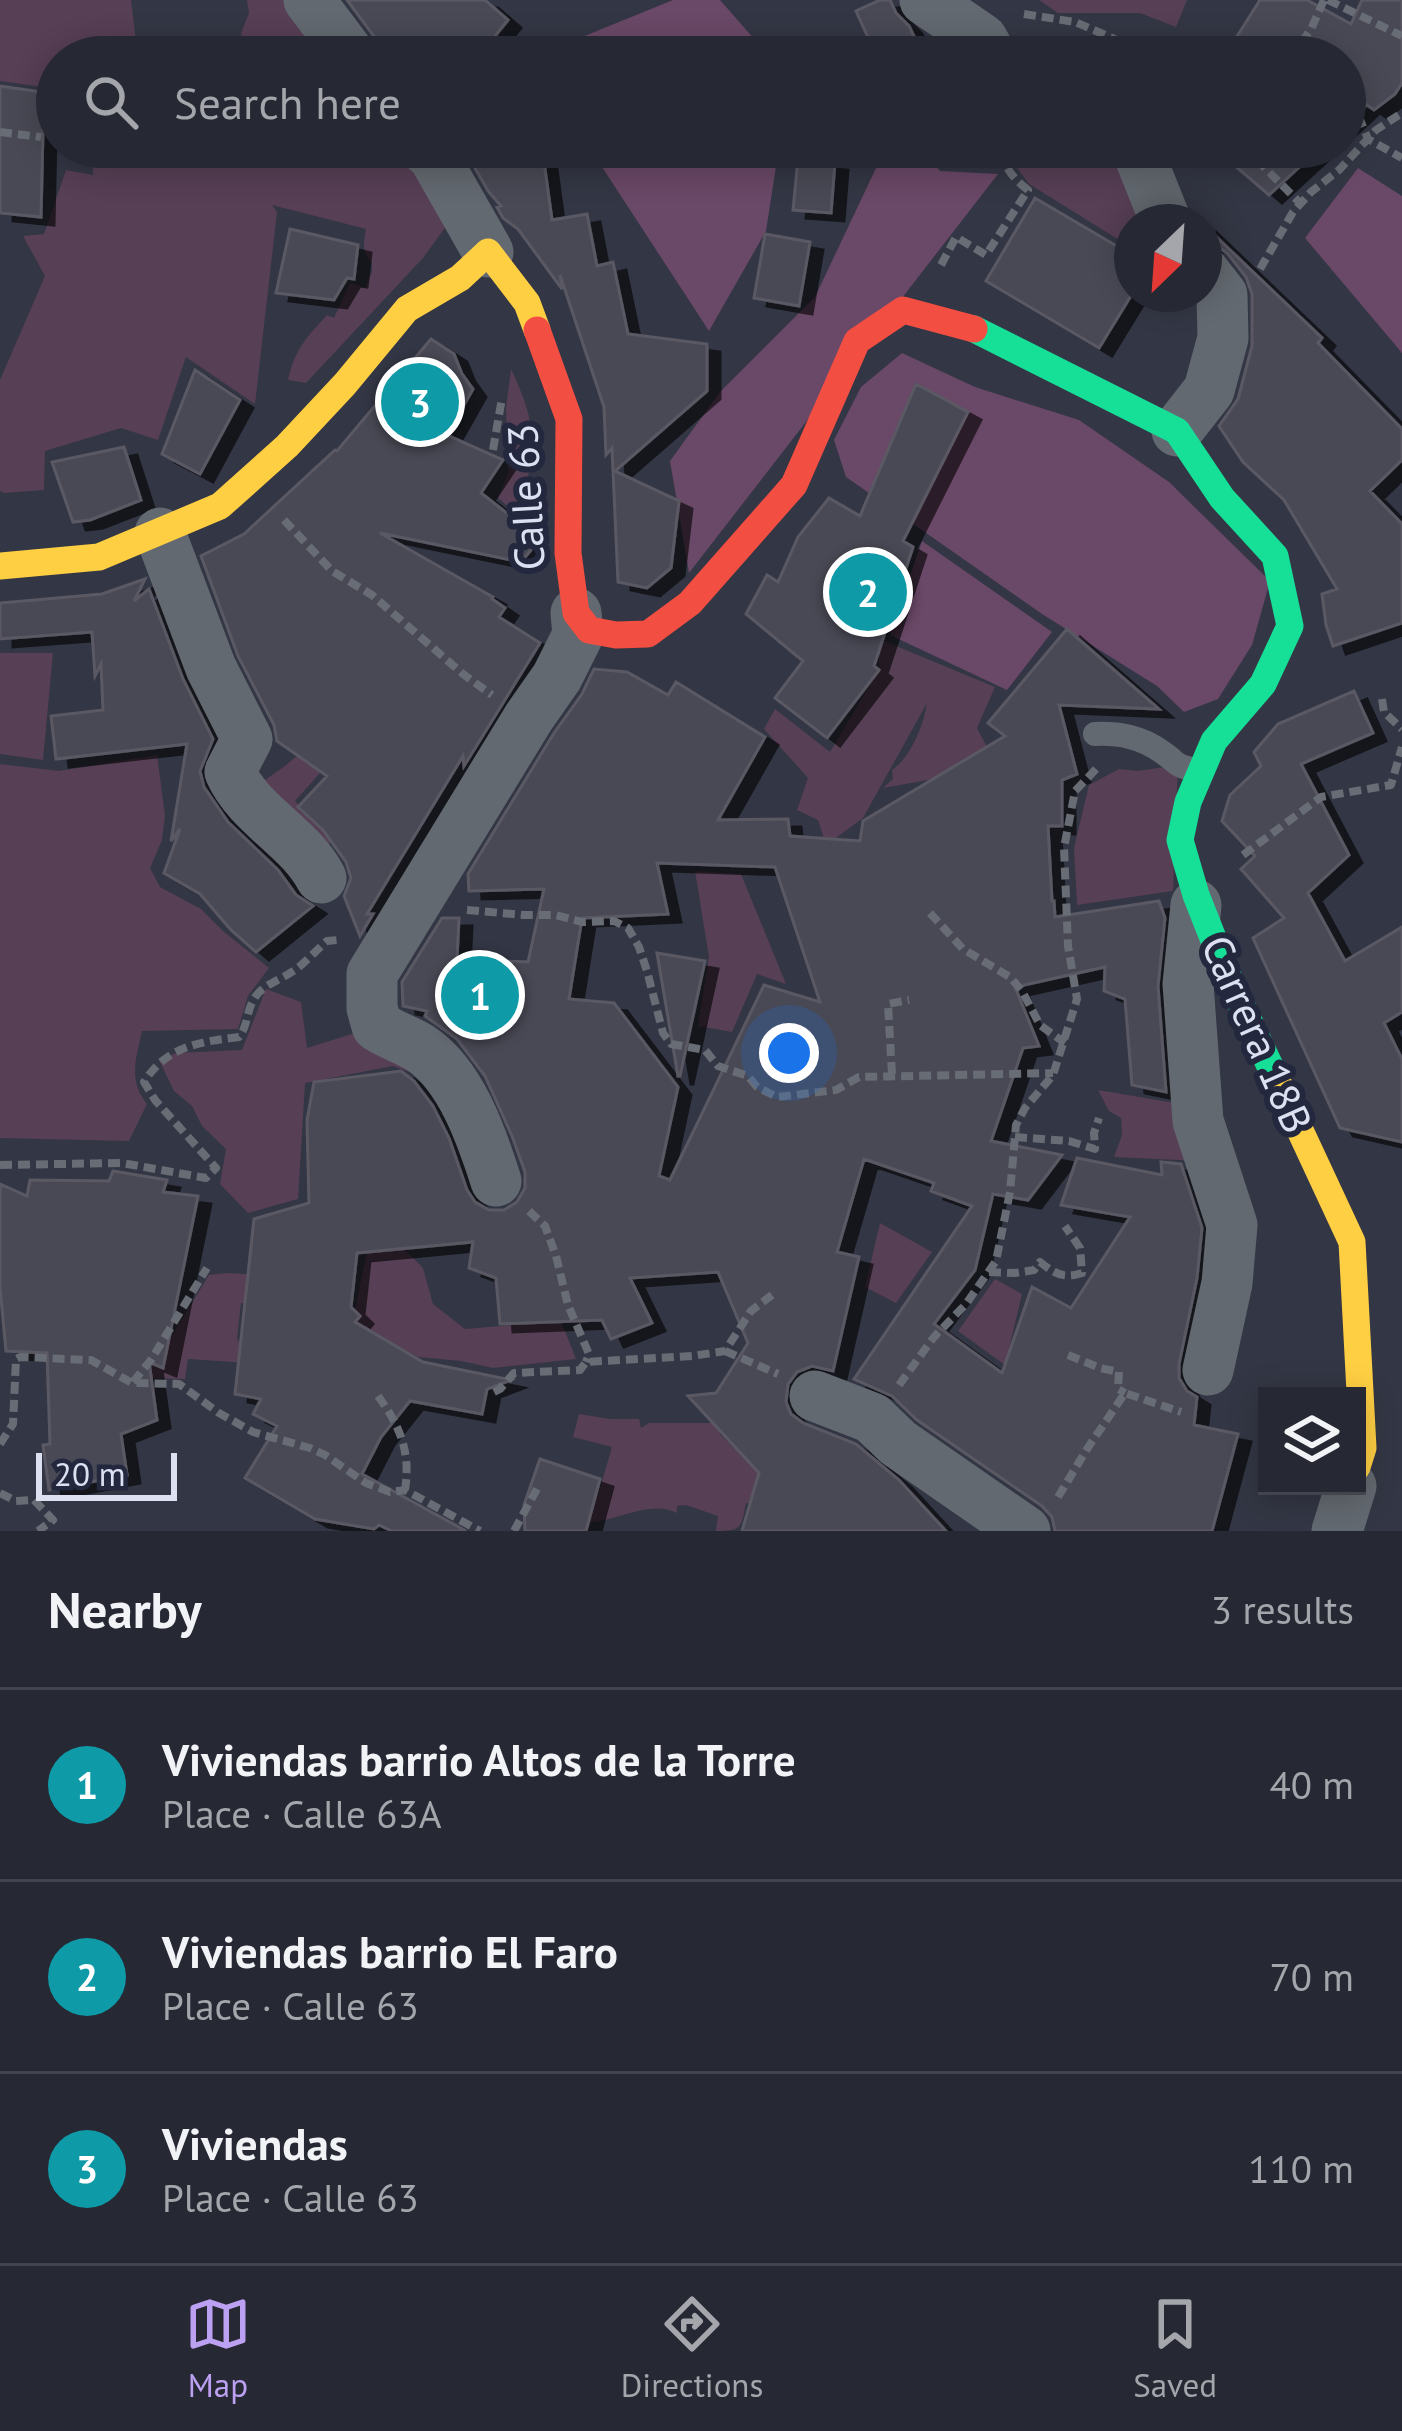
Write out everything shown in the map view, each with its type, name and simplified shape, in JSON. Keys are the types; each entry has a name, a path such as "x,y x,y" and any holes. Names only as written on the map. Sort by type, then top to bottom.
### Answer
{"street":[{"path":"309,0 336,36"},
{"path":"926,0 978,36"},
{"path":"0,566 99,557 220,506 246,484 345,384 407,308 460,278 488,252 440,168"},
{"path":"1144,168 1159,204"},
{"name":"Calle 63","path":"488,252 527,303 569,419 568,554 576,613 589,630 616,635 648,634 690,604 794,485 857,341 903,310 912,315"},
{"path":"912,315 983,332 1178,431 1209,390 1223,338 1222,295"},
{"name":"Carrera 18B","path":"1178,431 1222,498 1276,556 1290,626 1263,684 1214,741 1198,771 1180,840 1196,895 1244,1012 1352,1242 1360,1387"},
{"path":"160,533 211,668 247,739 230,772 240,794 313,862 321,878"},
{"path":"496,1181 469,1109 440,1065 420,1048 377,1026 372,974 557,677 578,635 576,613"},
{"path":"1196,895 1188,984 1198,1121 1232,1225 1227,1283 1208,1370"},
{"path":"815,1396 872,1418 898,1443 1039,1519"},
{"path":"1336,1531 1348,1495"}],"lane":[{"path":"1095,734 1139,739 1166,754 1176,766 1198,771"}],"path":[{"path":"1306,36 1326,0 1402,35"},
{"path":"1001,36 1036,14 1076,22 1108,36"},
{"path":"1367,139 1402,112"},
{"path":"0,132 36,136"},
{"path":"1366,136 1402,158"},
{"path":"912,315 956,237 986,255 1028,190 1009,168"},
{"path":"1265,168 1301,204"},
{"path":"1267,256 1301,204 1341,168"},
{"path":"246,484 332,571 373,595 480,687 529,716"},
{"path":"1382,699 1384,712 1402,729"},
{"path":"1196,895 1321,797 1396,787 1402,747"},
{"path":"872,1418 996,1261 1010,1192 1016,1125 1054,1072 1078,1000 1068,946 1064,848 1075,791 1112,755 1166,754"},
{"path":"448,908 614,921 628,928 639,947 670,1044 705,1050 718,1066 748,1076 757,1088 777,1096 836,1090 859,1077 892,1074 1054,1072"},
{"path":"930,913 963,949 1010,977 1040,1025 1065,1043"},
{"path":"0,1166 122,1163 206,1178 217,1168 147,1089 145,1082 157,1062 206,1041 239,1037 253,999 327,940 341,940 381,961"},
{"path":"892,1074 888,1004 909,1000"},
{"path":"1015,1137 1069,1141 1095,1149 1099,1118"},
{"path":"494,1392 514,1373 580,1370 589,1354 568,1305 545,1226"},
{"path":"989,1272 1034,1270 1040,1262 1057,1275 1082,1273 1081,1248 1065,1226"},
{"path":"132,1383 152,1360 207,1268"},
{"path":"586,1362 725,1351 751,1311 772,1295"},
{"path":"1068,1355 1119,1372 1118,1389 1125,1393 1202,1415 1208,1370"},
{"path":"0,1444 13,1424 16,1359 91,1360 132,1383 179,1384 253,1432 310,1448 367,1484 390,1492 406,1490 480,1531"},
{"path":"1039,1519 1125,1393"},
{"path":"378,1396 405,1442 406,1490"},
{"path":"514,1531 538,1487"},
{"path":"0,1493 16,1501 34,1500 53,1520 38,1531"}],"shaded area":[{"path":"0,0 131,0 135,36 36,36 36,86 0,81"},
{"path":"247,0 290,0 316,36 242,36 249,13"},
{"path":"673,0 720,0 752,36 585,36"},
{"path":"1039,0 1187,0 1176,27 1140,13 1058,13"},
{"path":"93,168 416,168 452,218 423,258 306,383 288,380 302,344 327,315 334,318 350,283 365,288 372,272 364,247 366,229 272,205 277,212 255,404 186,357 158,440 121,428 45,451 44,490 4,493 0,491 0,380 45,276 23,236 44,234 66,170 93,175"},
{"path":"603,168 776,168 766,231 709,331"},
{"path":"876,168 998,174 689,573 670,461 720,392 815,297"},
{"path":"1017,168 1124,168 1138,204 1114,204 1114,237 1029,184"},
{"path":"1358,168 1402,196 1402,353 1305,238"},
{"path":"902,353 975,387 1079,420 1169,482 1270,581 1252,645 1218,699 1184,712 1157,686 1042,614 846,477 834,440 861,387"},
{"path":"511,369 527,410 532,442 518,516 498,498 508,473 506,408"},
{"path":"922,541 1052,632 1007,690 890,635"},
{"path":"879,639 995,687 977,728 988,749 939,778 883,788 916,739 927,703 863,818 826,845 818,820 797,810 808,778 764,729 775,709 830,752 879,670"},
{"path":"0,653 53,653 43,760 0,754"},
{"path":"318,738 336,755 295,801 331,840 322,862 249,791"},
{"path":"157,755 165,815 162,840 150,868 160,887 201,909 269,968 248,996 238,1029 142,1031 135,1078 147,1104 129,1141 0,1138 0,764 59,771"},
{"path":"1178,765 1173,891 1077,905 1074,848 1089,785 1119,769"},
{"path":"695,871 741,874 786,984 757,974 732,1032 698,1026 709,957"},
{"path":"266,989 301,1002 307,1048 355,1033 439,1083 393,1066 305,1083 298,1199 248,1213 220,1184 226,1149 174,1091 159,1060 176,1053 242,1050"},
{"path":"1098,1090 1187,1105 1200,1161 1114,1157 1122,1135 1121,1118 1109,1111"},
{"path":"880,1223 932,1252 896,1303 865,1287"},
{"path":"407,1235 406,1251 423,1268 433,1304 465,1329 561,1321 576,1359 493,1368 418,1357 355,1322 367,1252"},
{"path":"209,1275 265,1275 261,1306 241,1303 237,1339 247,1363 188,1359 185,1379 140,1378 158,1359"},
{"path":"995,1279 1022,1294 1005,1365 958,1331"},
{"path":"579,1414 639,1419 641,1428 649,1423 729,1423 719,1433 801,1514 746,1503 739,1526 725,1531 716,1531 718,1516 686,1505 677,1506 677,1513 647,1509 593,1522 526,1521 598,1495 612,1447 573,1437"}],"building":[{"path":"347,0 485,0 508,20 495,36 374,36"},
{"path":"890,0 914,36 867,36 856,11"},
{"path":"1260,0 1307,0 1351,24 1362,0 1402,0 1402,83 1374,110 1366,106 1366,36 1237,36"},
{"path":"0,86 36,91 36,168 42,168 41,217 0,213"},
{"path":"475,168 545,168 552,220 587,214 597,266 613,262 628,334 707,344 707,391 615,471 679,501 671,568 647,588 618,582 612,448 606,455 604,407 560,275 562,289 518,229 503,218 497,207 501,206"},
{"path":"797,168 835,168 831,213 793,210"},
{"path":"1238,168 1298,168 1269,195"},
{"path":"1035,198 1114,244 1114,312 1121,312 1099,348 986,281"},
{"path":"290,229 358,245 354,279 347,278 334,300 276,293"},
{"path":"765,234 810,242 799,306 754,298"},
{"path":"1222,242 1322,338 1318,343 1402,429 1402,460 1370,491 1402,524 1402,623 1333,646 1322,594 1337,589 1284,500 1243,462 1219,426 1238,399 1252,346 1252,294 1246,277"},
{"path":"431,339 454,354 473,389 447,435 503,460 481,493 531,532 531,550 521,562 380,533 493,597 505,608 499,617 540,643 464,766 463,756 367,914 373,914 360,936 344,896 351,878 346,862 323,830 298,807 327,776 277,741 274,725 238,656 201,556 244,534 337,451"},
{"path":"195,370 240,400 200,474 162,454"},
{"path":"916,384 968,412 903,541 913,547 874,666 879,670 827,738 775,698 803,661 746,614 767,575 778,582 798,537 829,498 860,516"},
{"path":"124,447 141,500 73,522 52,462"},
{"path":"145,579 134,601 149,589 183,679 213,739 200,771 204,787 228,822 278,870 296,895 313,906 256,952 200,894 164,873 180,829 171,841 187,744 56,759 51,716 103,710 101,664 95,676 92,632 0,639 0,603 102,594"},
{"path":"1067,629 1159,709 1059,705 1077,774 1062,780 1062,826 1048,826 1055,917 1159,901 1165,918 1158,986 1166,1092 1132,1085 1125,999 1104,991 1105,967 1015,987 1039,1046 1023,1048 991,1141 1062,1155 1028,1200 993,1194 975,1270 934,1324 1002,1373 1032,1287 1071,1308 1130,1217 1061,1205 1077,1158 1162,1175 1161,1162 1181,1164 1202,1228 1179,1378 1197,1397 1194,1425 1238,1434 1212,1531 1055,1531 1052,1517 1042,1506 917,1420 892,1396 854,1379 972,1206 931,1191 934,1183 864,1159 837,1252 859,1257 833,1371 812,1366 797,1372 788,1384 786,1402 791,1414 803,1423 856,1444 899,1480 946,1531 742,1531 759,1473 688,1396 716,1393 748,1343 718,1272 630,1278 652,1323 611,1339 602,1320 500,1324 496,1278 469,1268 473,1242 357,1253 351,1307 360,1316 355,1322 423,1362 511,1380 487,1389 482,1414 410,1401 381,1437 362,1474 466,1531 392,1531 379,1525 374,1529 315,1519 245,1478 277,1426 253,1414 261,1399 235,1394 254,1219 309,1203 307,1120 314,1082 401,1071 433,1106 475,1202 489,1210 504,1210 517,1202 525,1188 525,1172 485,1076 457,1039 425,1016 427,1011 403,1006 402,982 442,918 459,918 457,959 528,962 544,889 469,891 468,874 594,669 627,672 668,695 676,682 765,737 718,820 788,819 790,836 860,841 863,821 1005,736 988,723","holes":["657,863 775,867 820,1002 764,985 670,1180 659,1176 678,1087 614,1003 569,999 582,918 668,914"]},
{"path":"1354,691 1373,733 1301,764 1349,855 1308,893 1345,961 1402,927 1402,1012 1384,1023 1402,1059 1402,1142 1340,1128 1253,938 1284,918 1241,869 1255,856 1222,821 1230,795 1261,766 1254,752 1278,724"},
{"path":"657,953 705,961 680,1076 678,1076"},
{"path":"113,1171 167,1180 163,1192 198,1196 163,1368 149,1362 157,1420 121,1434 127,1475 49,1490 43,1445 50,1444 47,1353 6,1351 0,1287 0,1184 27,1196 30,1180 109,1181"},
{"path":"540,1459 600,1479 586,1531 525,1531 524,1505"}],"traffic: fast":[{"path":"974,329 1177,431 1222,498 1275,556 1290,626 1263,684 1214,741 1188,802 1180,840 1230,981 1278,1083"}],"traffic: slow":[{"path":"0,566 99,557 220,506 287,446 407,309 460,278 488,252 527,303 537,330"},
{"path":"1278,1083 1352,1242 1360,1387"}],"traffic: jam":[{"path":"537,330 569,419 568,553 576,613 589,630 616,635 648,634 690,603 794,485 857,341 903,310 974,329"}],"place":[{"name":"Viviendas","path":"420,402"},
{"name":"Viviendas barrio El Faro","path":"868,592"},
{"name":"Viviendas barrio Altos de la Torre","path":"480,995"}]}
